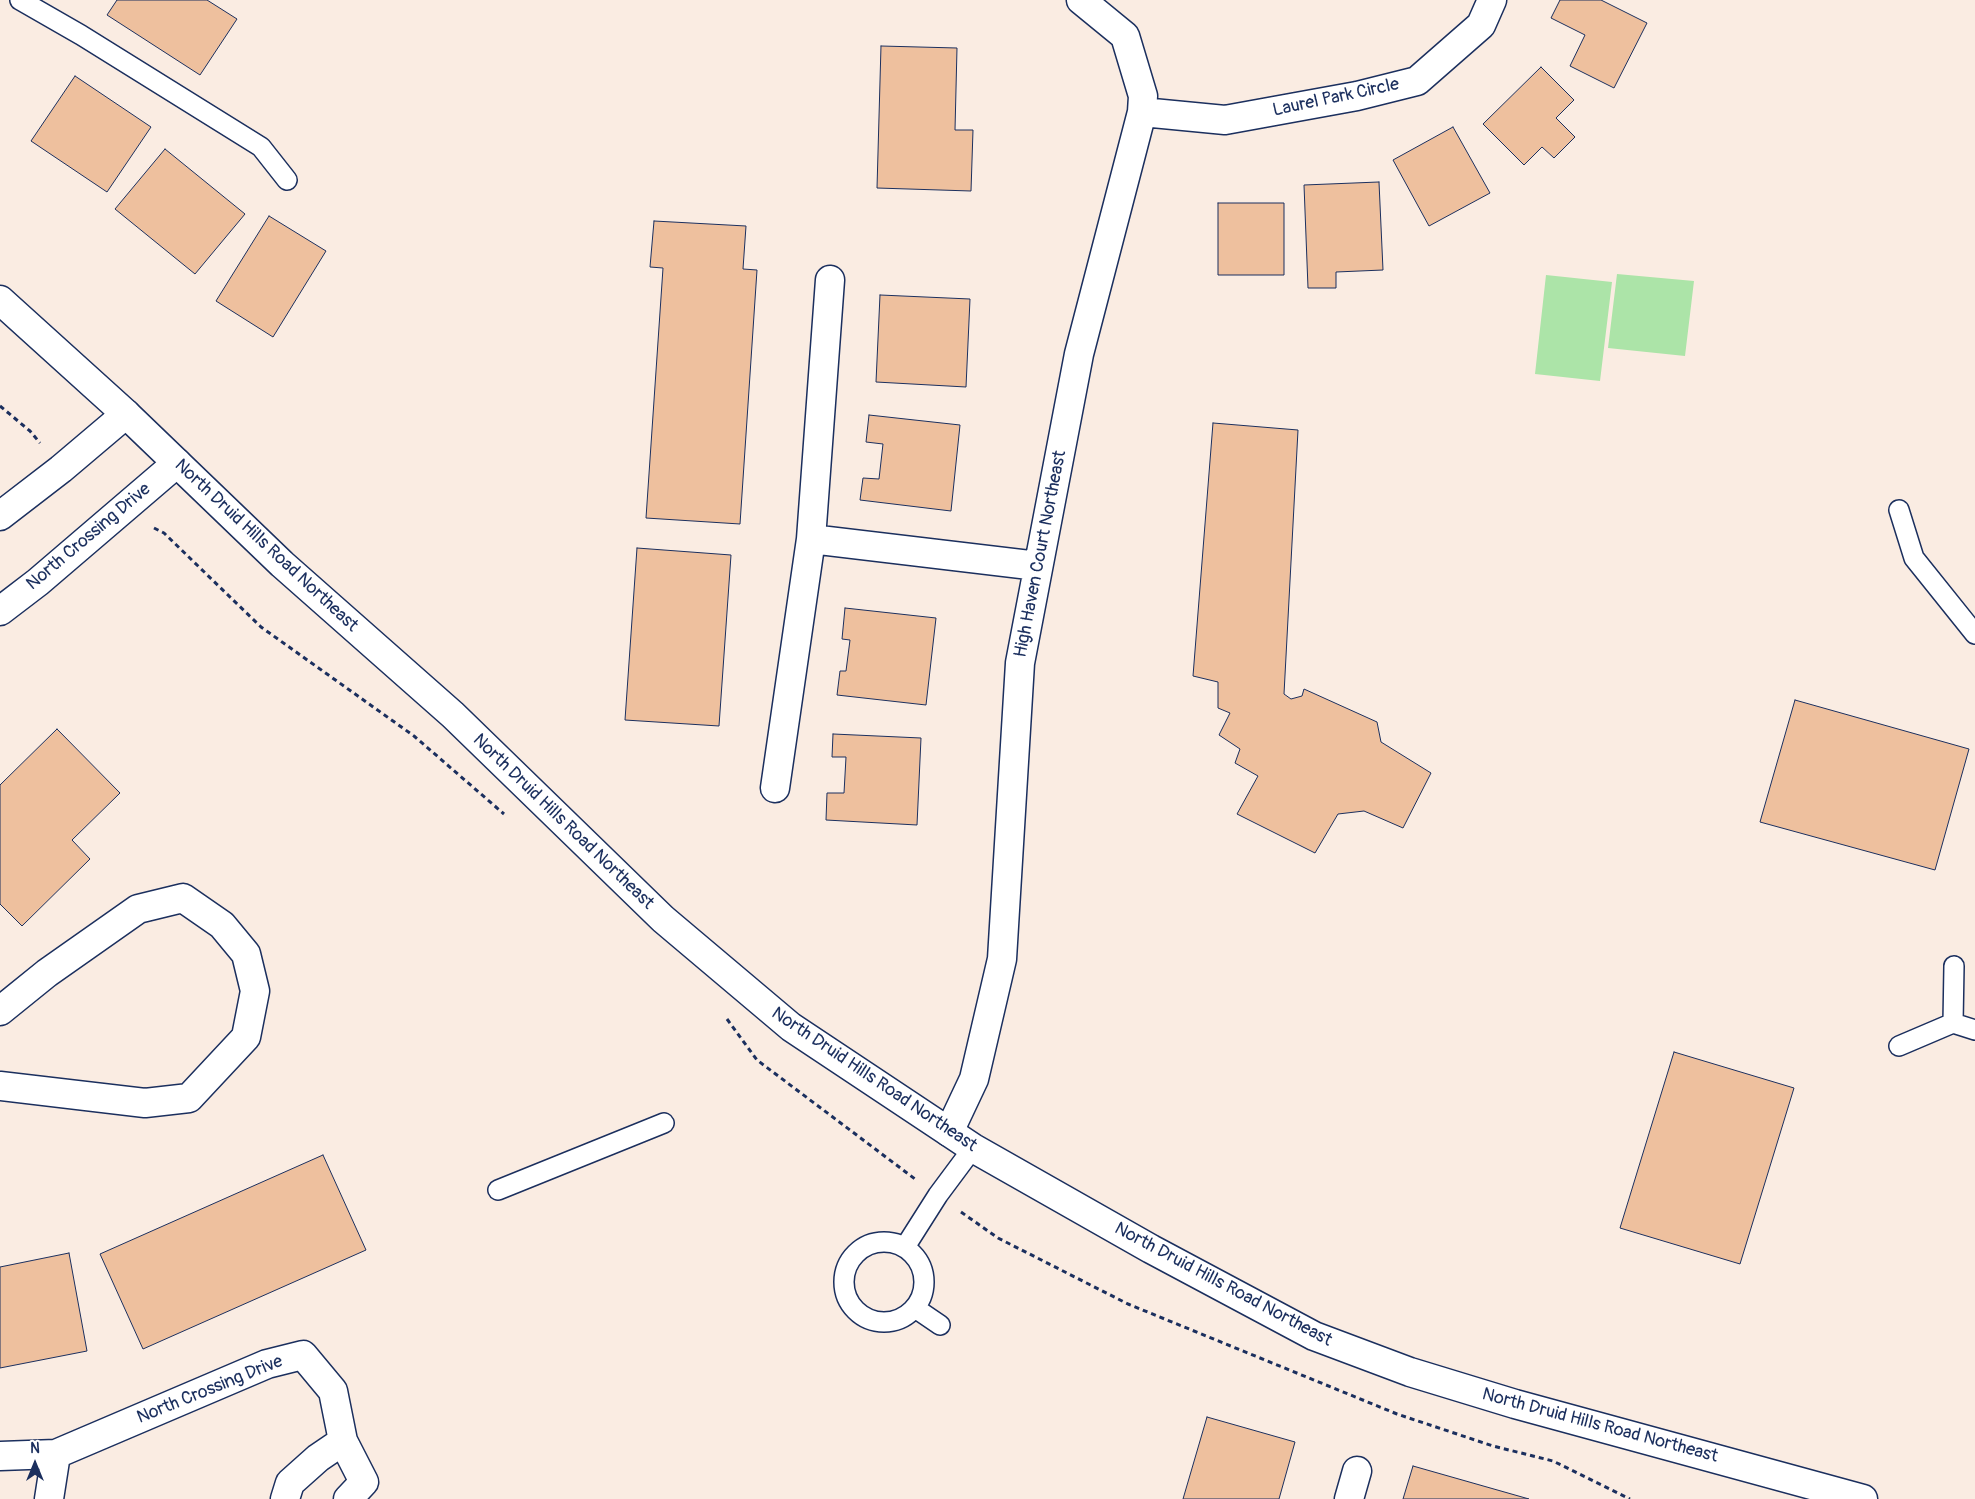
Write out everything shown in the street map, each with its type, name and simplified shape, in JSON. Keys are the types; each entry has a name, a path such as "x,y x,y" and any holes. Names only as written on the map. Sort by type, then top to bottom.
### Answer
{"street":[{"name":"High Haven Court Northeast","path":"949,1132 974,1079 1002,959 1020,663 1079,354 1142,112 1143,96 1125,36 1081,0"},
{"name":"Laurel Park Circle","path":"1142,112 1225,120 1358,96 1417,81 1481,25 1492,0"},
{"path":"776,788 811,539 830,280"},
{"name":"North Druid Hills Road Northeast","path":"0,300 126,414 282,564 453,715 663,919 791,1027 973,1148 1151,1249 1314,1336 1410,1372 1515,1404 1863,1499"},
{"path":"0,516 61,469 126,414"},
{"name":"North Crossing Drive","path":"0,610 38,582 177,463"},
{"path":"811,539 1038,566"},
{"path":"0,1011 47,973 138,909 183,898 222,925 246,954 255,991 246,1037 189,1098 145,1103 0,1086"},
{"name":"North Crossing Drive","path":"0,1456 56,1454 267,1364 304,1355 333,1392 343,1441 364,1482 348,1499"},
{"path":"285,1499 290,1483 318,1458 343,1441"},
{"path":"49,1499 56,1454"},
{"path":"1349,1499 1358,1471"}],"lane":[{"path":"20,0 89,40 261,147 288,180"},
{"path":"1899,510 1914,558 1975,634"},
{"path":"1953,1023 1954,966"},
{"path":"1899,1046 1953,1023 1975,1030"},
{"path":"498,1190 664,1123"},
{"path":"905,1247 938,1195 973,1148"},
{"path":"883,1241 905,1247 920,1264 924,1287 915,1308 896,1320 872,1321 853,1309 843,1288 846,1265 861,1248 883,1241"},
{"path":"915,1308 940,1325"}],"green space":[{"path":"1617,274 1694,281 1685,356 1608,348"},
{"path":"1546,275 1612,282 1600,381 1535,374"}],"building":[{"path":"117,0 207,0 237,19 200,75 107,15"},
{"path":"1560,0 1601,0 1647,23 1614,88 1570,66 1585,35 1551,18"},
{"path":"881,46 957,48 955,130 973,130 971,191 877,188"},
{"path":"1541,67 1574,100 1556,118 1575,137 1554,158 1542,147 1524,165 1483,124"},
{"path":"75,76 151,127 107,192 31,141"},
{"path":"1453,127 1490,193 1429,226 1393,160"},
{"path":"165,149 245,214 195,274 115,209"},
{"path":"1379,182 1383,270 1336,272 1336,288 1308,288 1304,185"},
{"path":"1218,203 1284,203 1284,275 1218,275"},
{"path":"269,216 326,251 273,337 216,301"},
{"path":"654,221 746,226 743,269 757,270 740,524 646,518 663,268 650,267"},
{"path":"880,295 970,299 966,387 876,382"},
{"path":"869,415 960,425 951,511 860,500 863,478 879,479 883,444 866,442"},
{"path":"1213,423 1298,430 1284,694 1291,699 1302,696 1304,689 1377,722 1381,742 1431,773 1403,828 1364,811 1338,814 1315,853 1237,814 1258,776 1235,763 1240,749 1219,735 1230,713 1218,708 1218,682 1193,676"},
{"path":"637,548 731,555 719,726 625,720"},
{"path":"845,608 936,618 926,705 837,695 840,671 846,671 850,640 842,639"},
{"path":"1795,700 1969,749 1935,870 1760,822"},
{"path":"57,729 120,793 72,840 90,859 22,926 0,904 0,785"},
{"path":"833,734 921,738 917,825 826,820 827,793 844,793 846,757 832,757"},
{"path":"1674,1052 1794,1088 1740,1264 1620,1228"},
{"path":"323,1155 366,1250 143,1349 100,1254"},
{"path":"69,1253 87,1351 0,1368 0,1267"},
{"path":"1207,1417 1295,1442 1279,1499 1183,1499"},
{"path":"1413,1466 1529,1499 1403,1499"}]}
